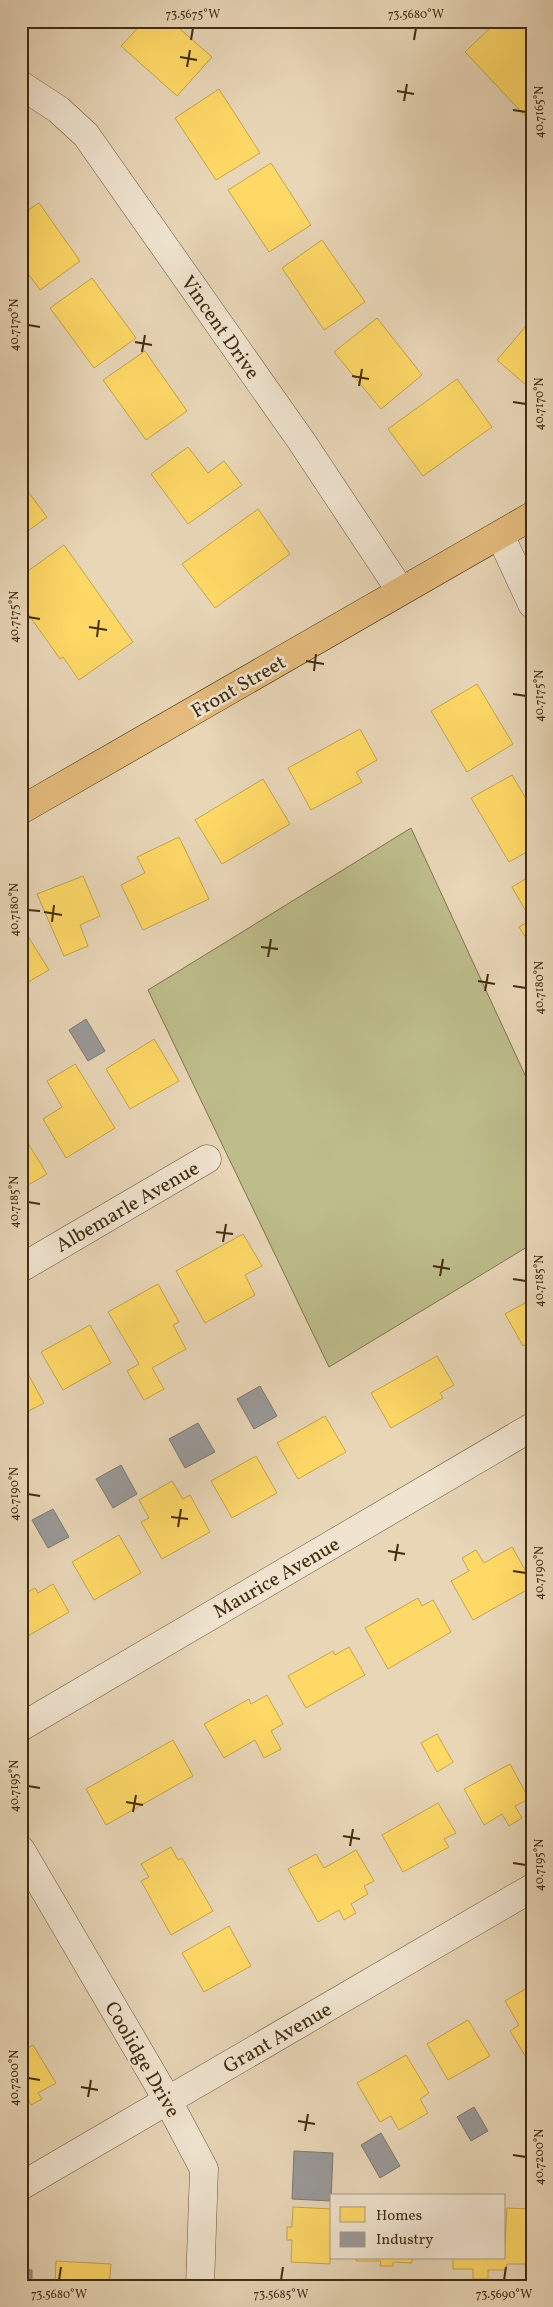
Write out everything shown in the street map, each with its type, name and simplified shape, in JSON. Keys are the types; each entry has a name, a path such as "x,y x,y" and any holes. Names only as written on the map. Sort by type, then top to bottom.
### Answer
{"main road":[{"name":"Front Street","path":"21,810 234,689 400,590 532,516"}],"street":[{"name":"Vincent Drive","path":"21,85 59,110 86,135 302,442 400,590"},
{"path":"500,535 532,604"},
{"name":"Albemarle Avenue","path":"21,1268 206,1159"},
{"name":"Maurice Avenue","path":"21,1727 532,1427"},
{"name":"Coolidge Drive","path":"21,1850 168,2101 204,2170 200,2286"},
{"name":"Grant Avenue","path":"21,2186 532,1888"}],"shaded area":[{"path":"411,828 532,1090 532,1244 329,1367 148,990"}],"building: Homes":[{"path":"96,21 114,21 111,28"},
{"path":"144,21 171,21 212,57 177,96 121,46"},
{"path":"497,21 520,21 532,34 532,117 529,120 465,52"},
{"path":"219,89 260,153 216,180 175,118"},
{"path":"271,163 311,225 269,252 228,190"},
{"path":"39,203 80,261 40,290 21,264 21,215"},
{"path":"322,240 365,302 324,330 282,268"},
{"path":"92,278 136,338 94,368 50,308"},
{"path":"377,318 422,375 381,409 334,352"},
{"path":"532,319 532,390 497,360"},
{"path":"145,351 187,411 146,440 103,380"},
{"path":"457,379 492,427 423,476 388,429"},
{"path":"188,447 208,473 224,461 242,485 188,524 151,474"},
{"path":"21,482 47,517 21,536"},
{"path":"258,509 290,554 215,608 182,564"},
{"path":"64,545 133,642 79,680 63,657 60,659 23,607 28,604 21,594 21,576"},
{"path":"477,684 513,744 467,772 431,711"},
{"path":"360,729 377,760 356,772 362,782 311,810 288,768"},
{"path":"512,775 532,809 532,849 509,862 471,798"},
{"path":"263,779 290,824 222,864 195,820"},
{"path":"179,837 209,899 143,930 121,885 145,873 137,857"},
{"path":"532,875 532,947 519,927 531,920 512,887"},
{"path":"83,876 100,916 80,925 88,946 64,956 37,894"},
{"path":"21,925 49,970 21,986"},
{"path":"154,1039 179,1081 130,1109 106,1069"},
{"path":"75,1064 115,1128 66,1158 43,1119 62,1107 47,1081"},
{"path":"21,1132 47,1174 21,1189"},
{"path":"243,1234 262,1266 245,1275 255,1295 205,1323 176,1271"},
{"path":"158,1284 179,1322 173,1325 186,1349 152,1368 164,1389 144,1400 127,1371 139,1364 108,1312"},
{"path":"532,1299 532,1341 523,1346 505,1314"},
{"path":"90,1325 111,1363 63,1390 41,1352"},
{"path":"437,1356 454,1385 440,1393 443,1398 391,1428 371,1393"},
{"path":"21,1364 44,1403 21,1415"},
{"path":"325,1416 346,1452 298,1479 277,1443"},
{"path":"256,1456 277,1493 232,1518 211,1481"},
{"path":"172,1481 183,1499 190,1495 210,1532 162,1559 141,1522 149,1518 139,1500"},
{"path":"119,1535 141,1573 94,1600 72,1562"},
{"path":"512,1547 532,1582 532,1587 473,1620 451,1581 469,1571 462,1558 476,1550 484,1563"},
{"path":"53,1584 69,1612 21,1640 21,1596 35,1588 38,1593"},
{"path":"418,1598 422,1606 433,1600 451,1632 388,1669 365,1628"},
{"path":"349,1647 365,1675 306,1708 288,1676 333,1651 335,1655"},
{"path":"267,1695 283,1724 271,1731 281,1749 264,1758 255,1740 224,1758 204,1724 249,1699 251,1704"},
{"path":"437,1734 453,1762 437,1772 421,1743"},
{"path":"173,1740 193,1776 106,1825 86,1789"},
{"path":"510,1764 529,1799 515,1806 522,1818 509,1826 502,1814 484,1825 464,1789"},
{"path":"438,1803 456,1833 444,1839 449,1847 403,1872 382,1835"},
{"path":"171,1847 178,1860 182,1858 213,1911 171,1935 141,1881 149,1877 141,1864"},
{"path":"356,1850 374,1881 364,1886 368,1894 351,1904 356,1913 344,1920 339,1910 318,1922 288,1869 316,1854 324,1868"},
{"path":"229,1926 251,1966 204,1992 182,1953"},
{"path":"532,1985 532,2067 510,2031 519,2025 505,2001"},
{"path":"468,2020 490,2056 448,2080 427,2044"},
{"path":"33,2045 56,2083 38,2093 42,2099 31,2105 28,2099 21,2103 21,2052"},
{"path":"406,2055 429,2093 420,2099 428,2113 399,2130 391,2116 380,2122 357,2083"},
{"path":"293,2207 330,2209 330,2264 291,2262 292,2240 287,2240 287,2227 292,2227"},
{"path":"507,2208 532,2209 532,2264 507,2264 506,2270 488,2270 488,2279 473,2279 473,2269 453,2269 453,2260 506,2260"},
{"path":"412,2260 412,2263 393,2262 393,2266 380,2266 381,2261 356,2261"},
{"path":"56,2261 111,2264 109,2286 55,2286"}],"building: Industry":[{"path":"86,1019 105,1051 88,1061 69,1030"},
{"path":"260,1386 277,1416 254,1429 237,1399"},
{"path":"198,1423 215,1452 185,1468 169,1439"},
{"path":"121,1465 137,1494 113,1508 96,1479"},
{"path":"53,1509 69,1537 48,1548 32,1520"},
{"path":"474,2107 488,2131 471,2141 457,2117"},
{"path":"381,2133 400,2166 380,2178 361,2145"},
{"path":"294,2151 333,2153 330,2201 292,2199"},
{"path":"21,2269 32,2270 32,2286 21,2286"}]}
